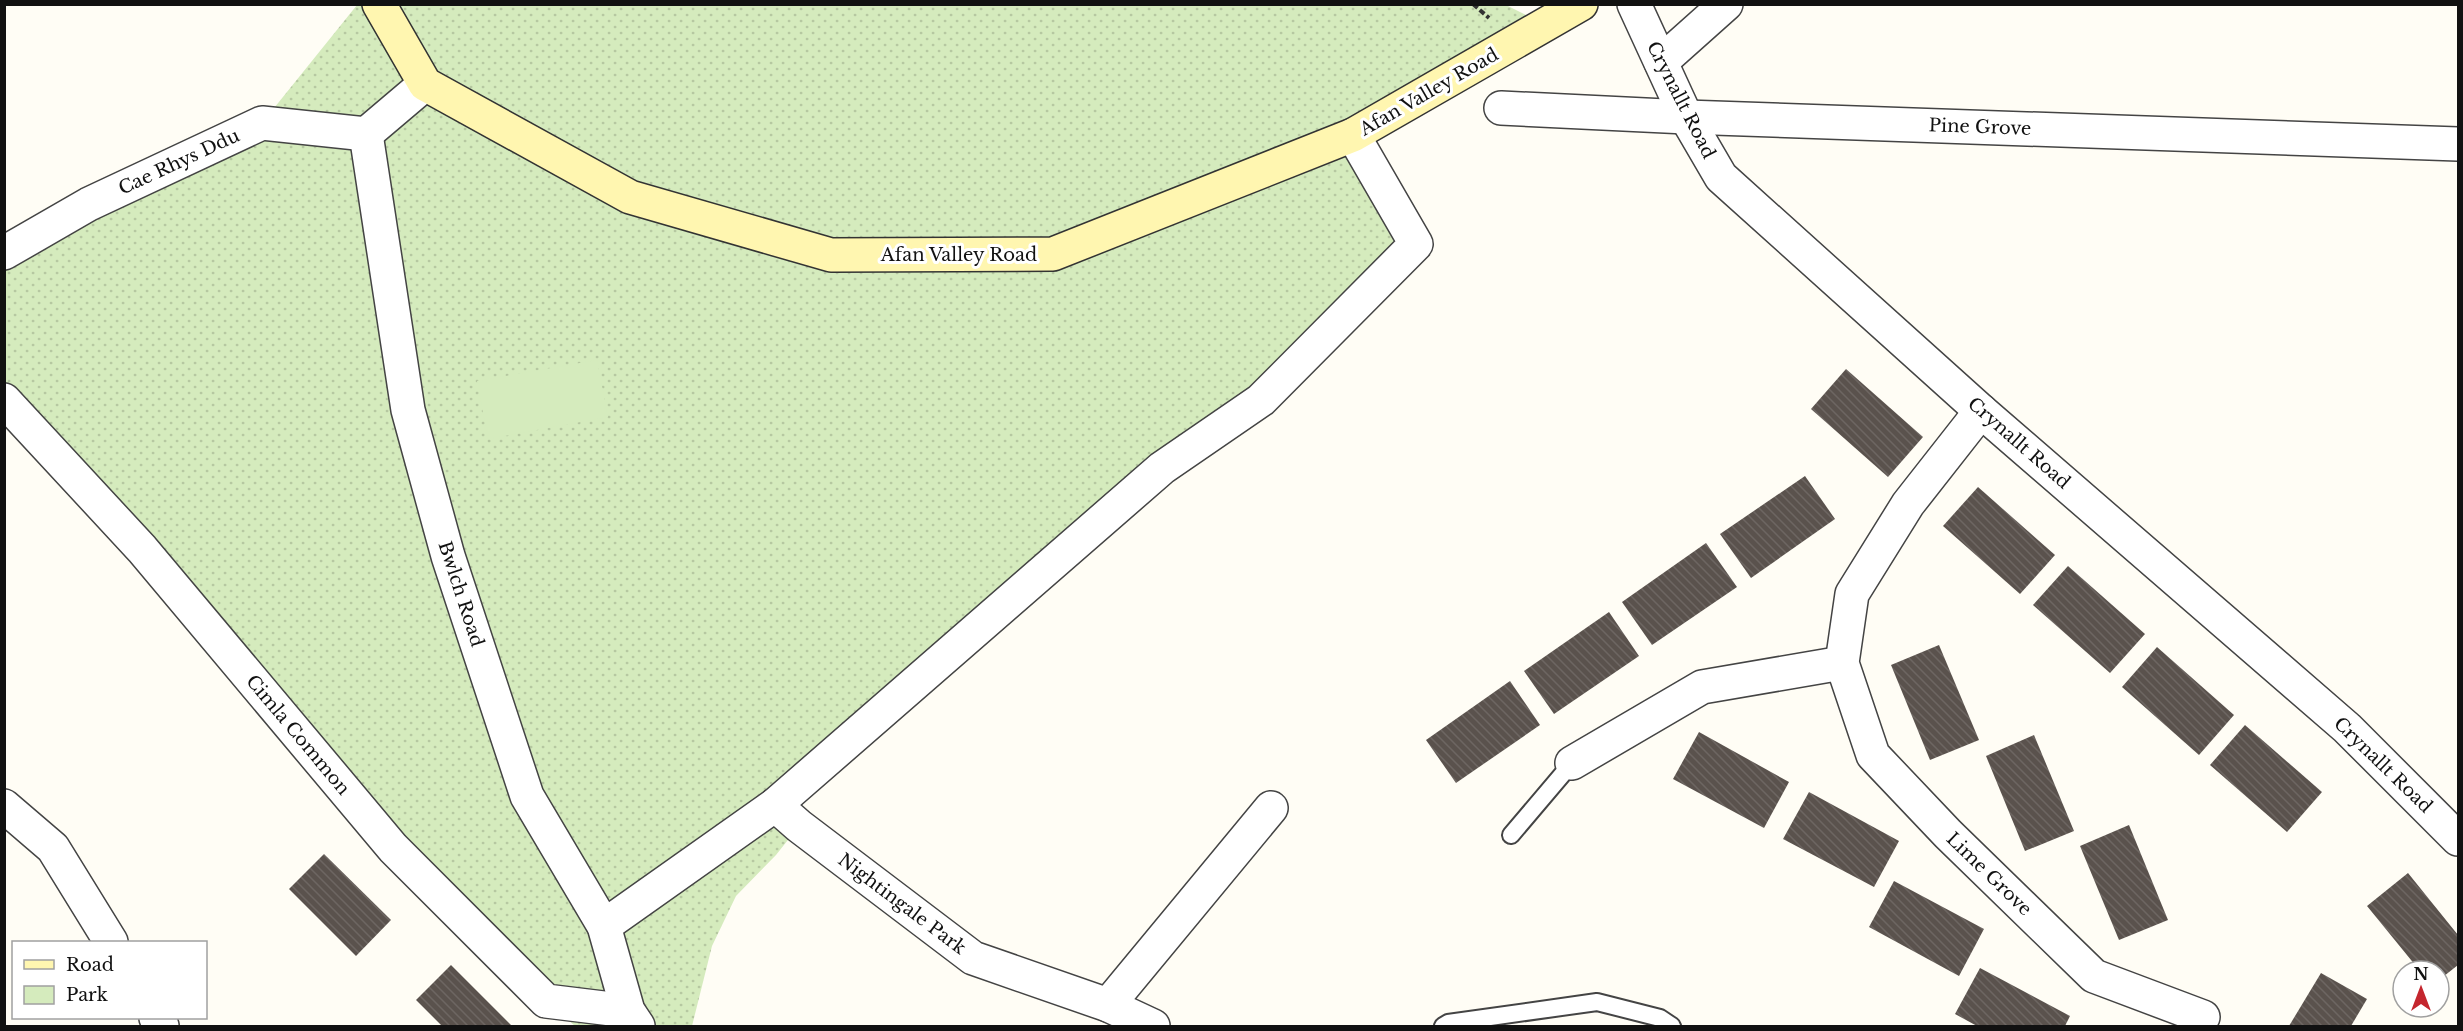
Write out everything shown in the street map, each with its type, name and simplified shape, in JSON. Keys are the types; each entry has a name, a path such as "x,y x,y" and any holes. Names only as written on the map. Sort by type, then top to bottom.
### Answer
{"main road":[{"path":"379,4 424,84"},
{"name":"Afan Valley Road","path":"424,84 630,197 831,255 1053,254 1353,135 1581,4"}],"street":[{"name":"Crynallt Road","path":"1634,4 1686,117 1721,177 1981,411 2347,728 2458,839"},
{"path":"1661,63 1726,4"},
{"path":"366,134 424,84"},
{"name":"Pine Grove","path":"1501,108 1686,117 2458,144"},
{"name":"Cae Rhys Ddu","path":"4,253 89,204 262,123 366,134"},
{"name":"Bwlch Road","path":"366,134 408,410 448,556 527,796 604,926 633,1019"},
{"path":"604,926 775,805 1161,468 1261,400 1416,244 1353,135"},
{"name":"Cimla Common","path":"4,400 142,549 393,848 546,1001 633,1019"},
{"name":"Lime Grove","path":"1981,411 1908,504 1852,594 1842,663 1873,755 1948,834 2094,976 2203,1017"},
{"path":"1572,763 1702,687 1842,663"},
{"name":"Nightingale Park","path":"775,805 799,826 973,958 1108,1005 1153,1026"},
{"path":"4,806 53,848 110,941"},
{"path":"1108,1005 1271,808"}],"lane":[{"path":"1511,835 1572,763"},
{"path":"1443,1026 1448,1023 1597,1002 1660,1018 1672,1026"}],"green space":[{"path":"1504,4 1546,25 1354,135 1416,244 776,805 799,826 776,855 736,896 712,946 692,1026 575,1026 546,1001 5,400 5,253 262,123 357,5"},
{"path":"597,360 608,417 488,439 477,381"}],"building":[{"path":"1846,369 1923,437 1888,477 1811,409"},
{"path":"1805,476 1835,519 1751,578 1720,534"},
{"path":"1978,487 2055,555 2020,594 1943,526"},
{"path":"1706,543 1737,587 1652,645 1622,602"},
{"path":"2068,566 2145,634 2110,673 2033,605"},
{"path":"1609,612 1639,656 1554,714 1524,671"},
{"path":"1939,645 1979,740 1930,760 1891,665"},
{"path":"2157,647 2234,715 2199,755 2122,687"},
{"path":"1510,681 1540,725 1456,783 1426,740"},
{"path":"2245,725 2322,792 2287,832 2210,765"},
{"path":"1699,732 1789,782 1764,828 1673,779"},
{"path":"2034,735 2074,831 2025,851 1986,756"},
{"path":"1809,792 1899,841 1874,887 1783,839"},
{"path":"2129,825 2168,920 2119,940 2080,846"},
{"path":"324,854 391,920 356,956 289,889"},
{"path":"2408,873 2458,935 2458,965 2451,971 2451,959 2410,959 2367,906"},
{"path":"1894,881 1984,929 1959,976 1869,927"},
{"path":"451,965 512,1026 442,1026 416,1000"},
{"path":"1980,968 2070,1016 2065,1026 1977,1026 1955,1014"},
{"path":"2321,973 2367,999 2351,1026 2289,1026"}]}
